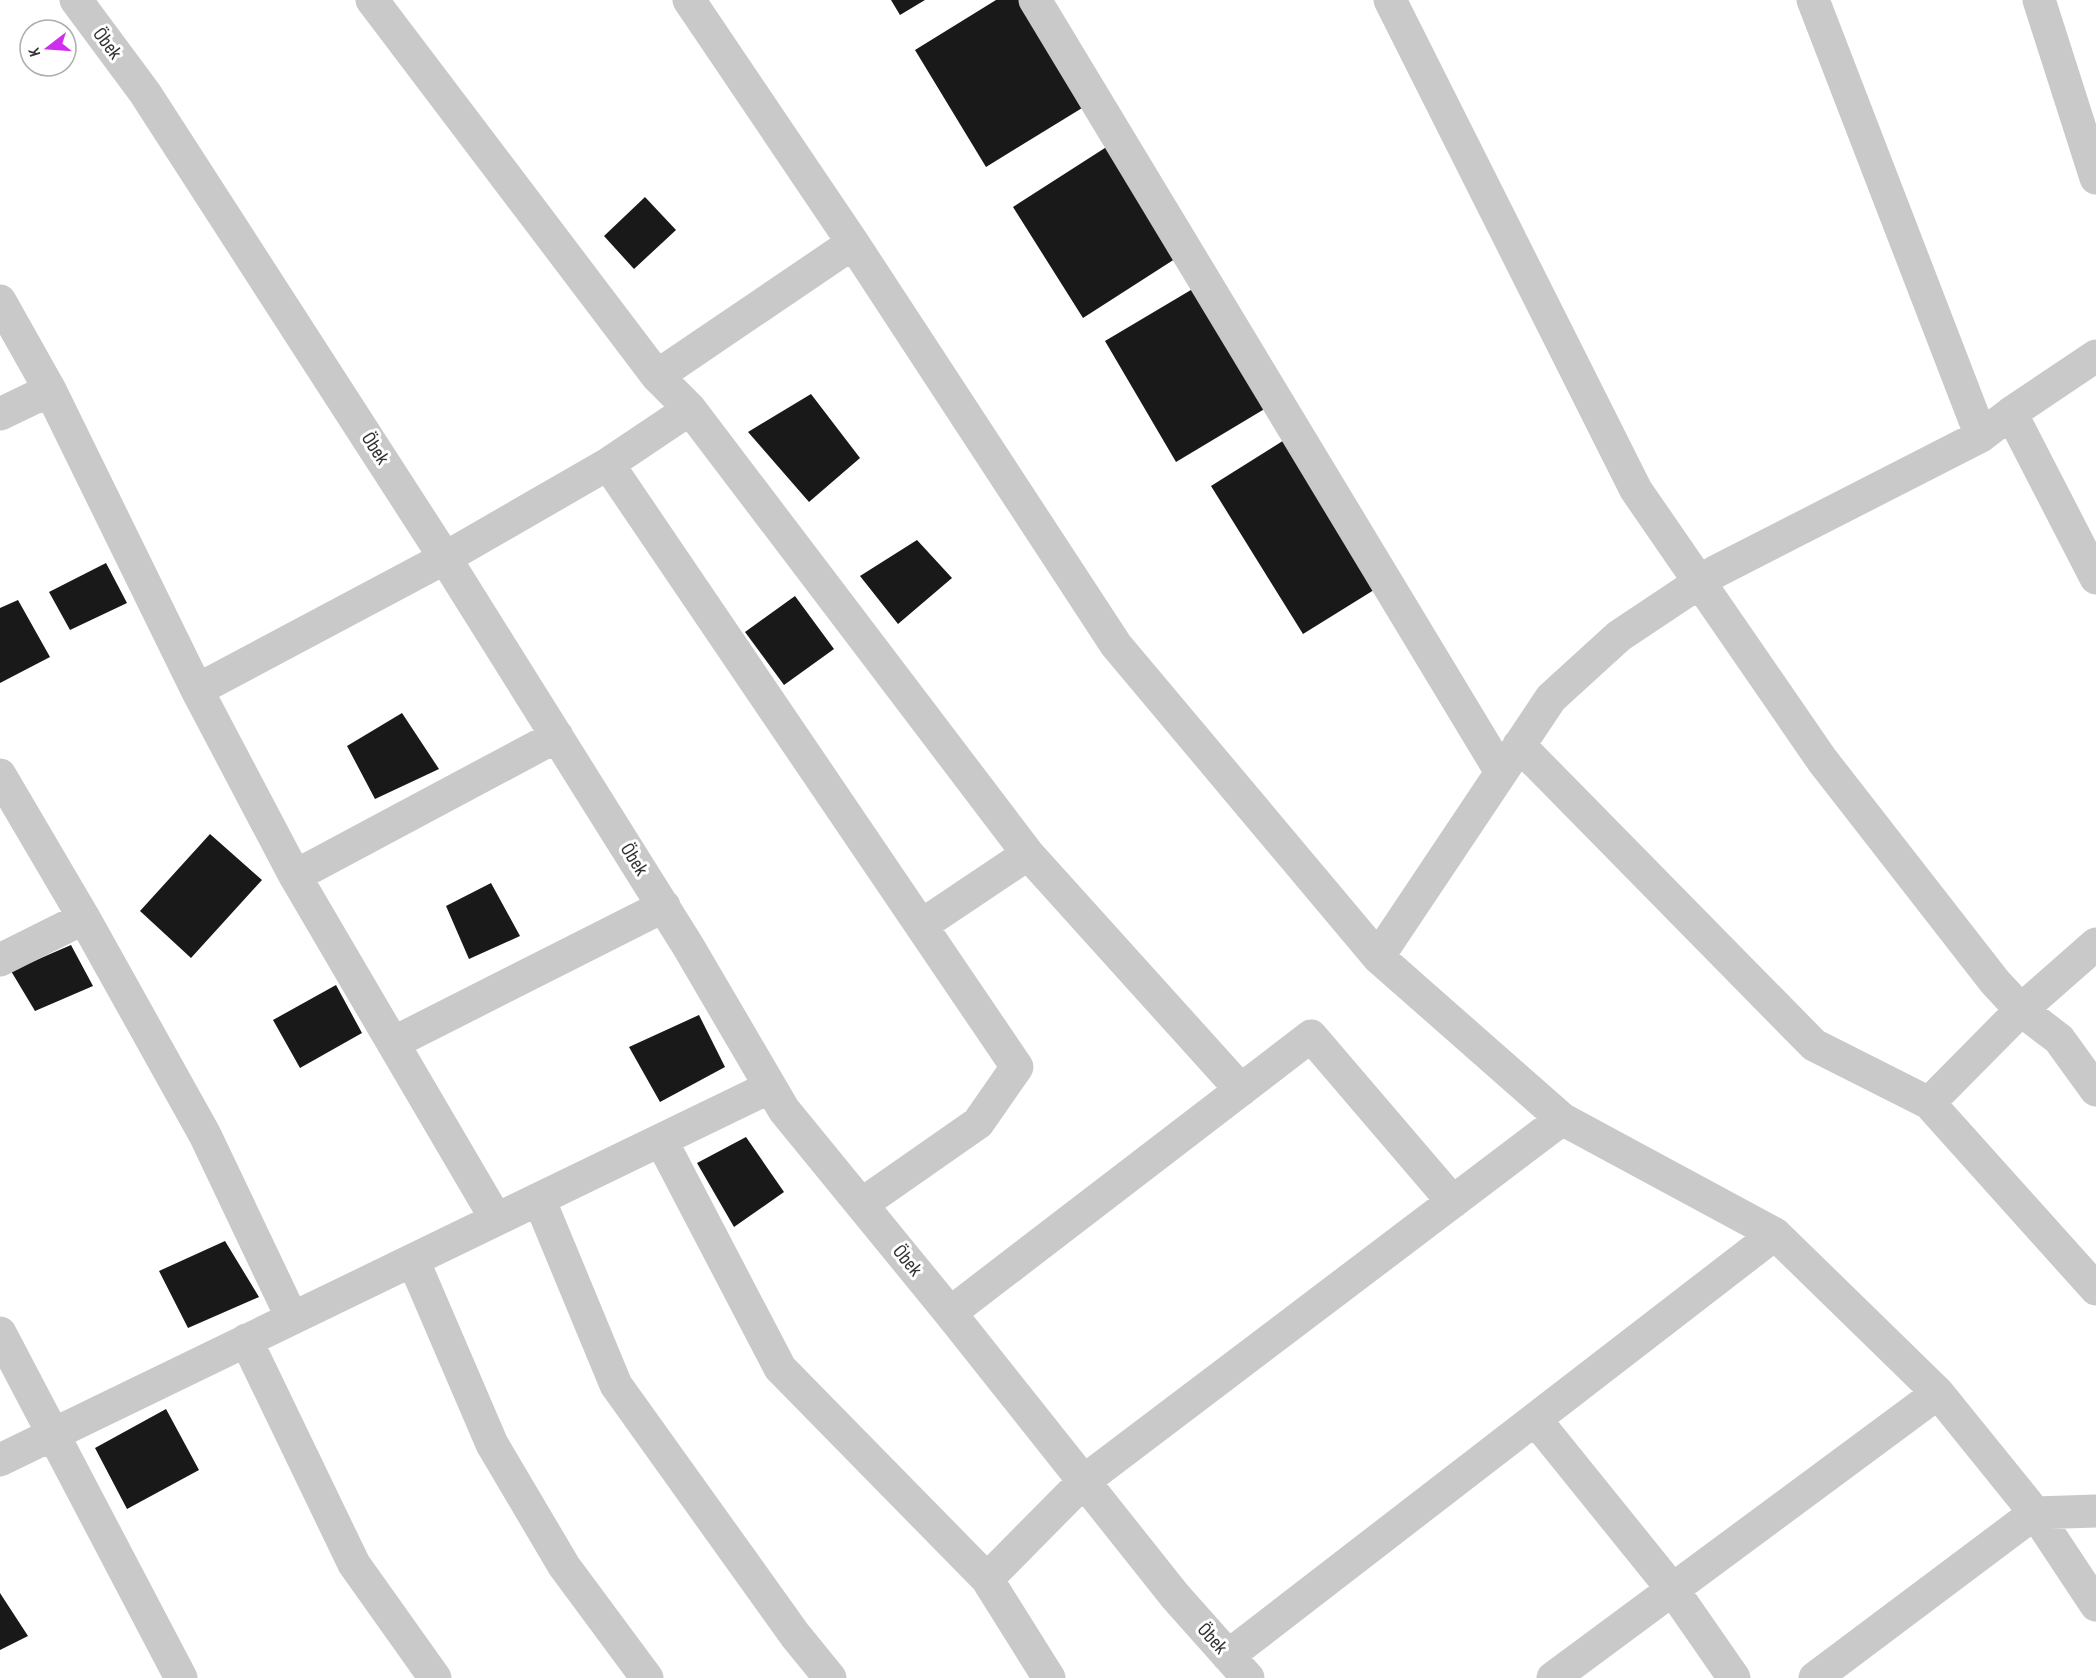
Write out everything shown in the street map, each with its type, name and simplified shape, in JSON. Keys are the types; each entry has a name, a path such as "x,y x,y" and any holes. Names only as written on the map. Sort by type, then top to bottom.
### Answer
{"street":[{"name":"Öbek","path":"76,0 146,93 445,558 664,906 784,1110 951,1313 1175,1596 1238,1667"},
{"path":"372,0 657,376 690,409 1028,854 1241,1090"},
{"path":"689,0 853,243 1116,645 1378,957 1562,1119 1775,1234 1938,1393 2035,1513 2096,1605"},
{"path":"1035,0 1510,758 1814,1045 1929,1103 2096,1289"},
{"path":"1390,0 1636,490 1822,760 1995,982 2021,1010 2059,1040 2096,1090"},
{"path":"1813,0 1981,436"},
{"path":"2039,0 2096,178"},
{"path":"657,376 853,243"},
{"path":"0,301 50,390 197,690 296,876 496,1219"},
{"path":"1378,957 1551,698 1619,636 1715,572 1981,436 2011,413 2096,357"},
{"path":"0,414 50,390"},
{"path":"197,690 445,558 608,464 690,409"},
{"path":"2011,413 2096,578"},
{"path":"608,464 1017,1066 978,1123 862,1204"},
{"path":"296,876 557,735"},
{"path":"0,775 84,918 205,1135 292,1318"},
{"path":"922,925 1028,854"},
{"path":"393,1043 664,906"},
{"path":"0,960 84,918"},
{"path":"1929,1103 2021,1010 2096,944"},
{"path":"951,1313 1311,1036 1453,1202"},
{"path":"0,1460 770,1087"},
{"path":"987,1579 1084,1481 1562,1119"},
{"path":"661,1140 780,1368 987,1579 1049,1678"},
{"path":"539,1199 616,1385 795,1635 830,1678"},
{"path":"1238,1667 1534,1419 1775,1234"},
{"path":"413,1260 492,1444 564,1566 647,1678"},
{"path":"0,1333 181,1678"},
{"path":"246,1340 354,1564 435,1678"},
{"path":"1553,1678 1938,1393"},
{"path":"1534,1419 1673,1590 1734,1678"},
{"path":"1815,1678 2035,1513 2096,1510"}],"building":[{"path":"891,0 925,0 900,15"},
{"path":"996,0 1023,0 1087,105 986,167 915,50"},
{"path":"1108,146 1178,257 1083,318 1013,207"},
{"path":"645,197 676,230 634,269 604,236"},
{"path":"1201,284 1273,404 1176,462 1105,341"},
{"path":"811,394 860,458 809,502 748,432"},
{"path":"1289,437 1382,585 1303,634 1211,486"},
{"path":"917,540 952,578 898,624 860,576"},
{"path":"106,563 127,603 70,630 49,592"},
{"path":"795,596 834,649 784,685 745,632"},
{"path":"18,600 50,657 0,683 0,608"},
{"path":"402,713 439,769 375,799 347,746"},
{"path":"210,834 262,880 191,958 140,911"},
{"path":"491,883 520,936 469,959 446,906"},
{"path":"71,945 93,986 35,1011 11,971"},
{"path":"336,985 362,1033 300,1068 273,1020"},
{"path":"699,1015 725,1067 660,1102 629,1047"},
{"path":"746,1137 784,1192 734,1227 697,1163"},
{"path":"225,1241 259,1297 188,1328 159,1271"},
{"path":"166,1409 199,1470 127,1509 95,1448"},
{"path":"0,1593 28,1636 0,1650"}]}
